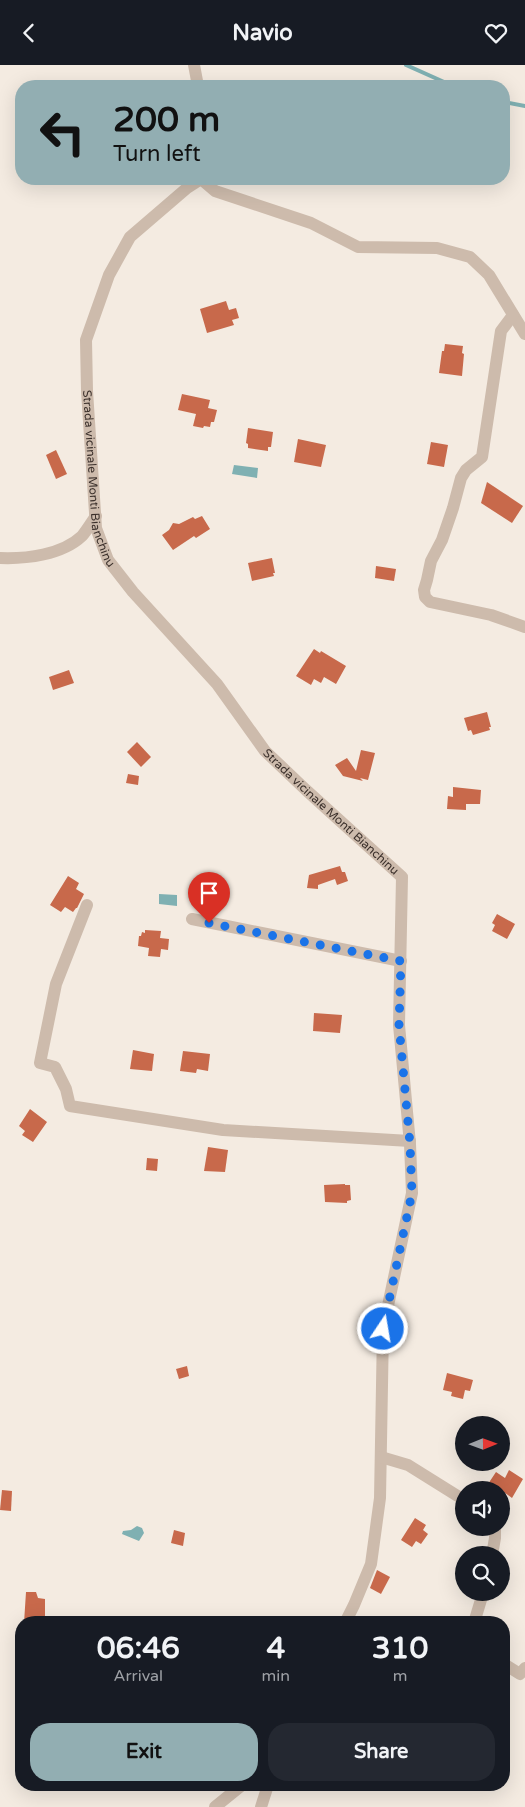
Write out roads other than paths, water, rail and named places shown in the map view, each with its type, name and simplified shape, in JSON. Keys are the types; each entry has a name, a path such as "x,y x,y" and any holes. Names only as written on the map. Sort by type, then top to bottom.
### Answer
{"street":[{"path":"194,65 197,80"},
{"name":"Strada vicinale Monti Bianchinu","path":"192,185 130,237 109,275 86,340 86,385 96,528 108,560 133,592 217,684 265,751 306,791 402,877 399,1025 410,1141 412,1193 383,1329 380,1498 371,1564 348,1616"},
{"path":"208,185 215,191 311,223 358,247 437,249 470,257 489,275 525,333"},
{"path":"513,315 501,331 482,457 466,470 461,478 442,540 431,561 424,590 425,597 430,602 491,615 525,627"},
{"path":"0,559 20,559 48,553 71,545 82,535 96,516"},
{"path":"87,905 56,984 40,1063 55,1067 66,1089 70,1106 223,1130 410,1141"},
{"path":"192,919 401,961"},
{"path":"382,1457 408,1465 455,1494"},
{"path":"476,1616 480,1601"},
{"path":"510,1668 520,1674 525,1668"},
{"path":"215,1807 235,1791"},
{"path":"253,1807 258,1791"},
{"path":"261,1807 266,1791"}],"water":[{"path":"234,465 258,468 257,478 232,474"},
{"path":"159,894 177,895 177,906 159,904"},
{"path":"137,1526 142,1528 144,1533 139,1541 122,1534 123,1531 131,1530"}],"waterway":[{"path":"406,65 440,80"},
{"path":"510,103 525,106"}]}
